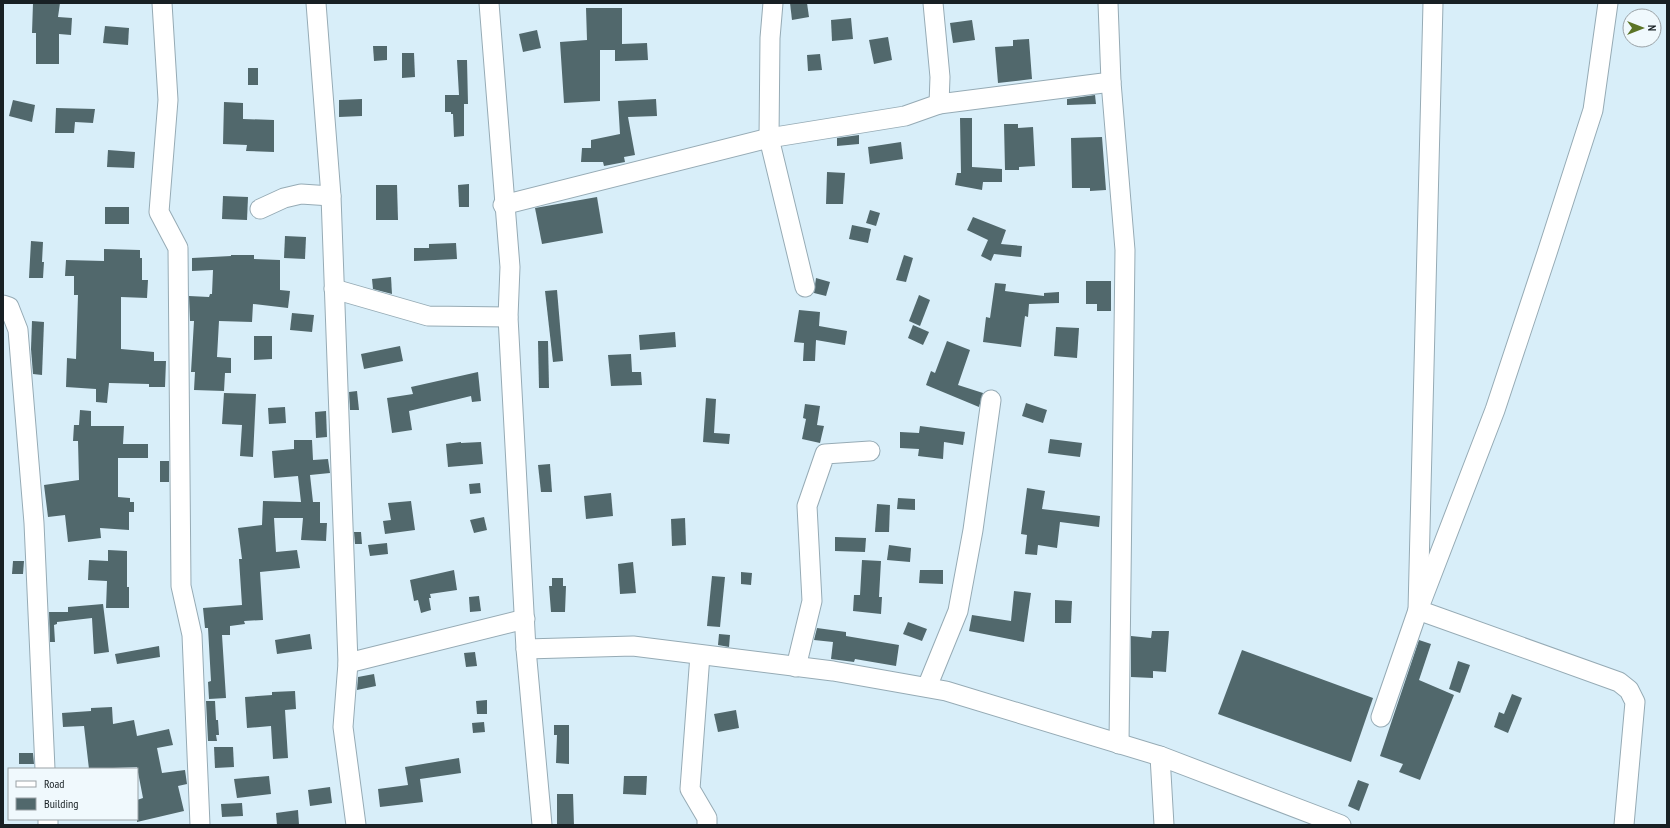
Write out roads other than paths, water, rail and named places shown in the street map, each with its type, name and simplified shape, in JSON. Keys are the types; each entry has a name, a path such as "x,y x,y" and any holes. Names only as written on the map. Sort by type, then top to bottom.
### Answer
{"street":[{"path":"162,3 168,100 159,212 178,248 181,586 192,635 200,825"},
{"path":"316,3 331,196 348,664 343,727 356,825"},
{"path":"489,3 503,205 510,267 508,318 526,649 542,825"},
{"path":"773,3 770,38 769,138 805,287"},
{"path":"933,3 940,76 939,104"},
{"path":"1108,3 1111,82 1125,250 1119,744"},
{"path":"1418,610 1433,3"},
{"path":"1381,717 1418,610 1495,410 1590,118 1608,3"},
{"path":"503,205 769,138 905,116 939,104 1111,82"},
{"path":"260,209 284,198 301,194 331,196"},
{"path":"334,289 428,316 508,318"},
{"path":"3,305 9,307 18,330 34,523 45,768"},
{"path":"927,687 958,611 973,530 991,400"},
{"path":"796,667 812,601 807,506 824,454 870,451"},
{"path":"1418,610 1619,682 1629,690 1635,702 1624,825"},
{"path":"348,664 525,619"},
{"path":"526,649 633,646 796,667 946,691 1160,756 1341,825"},
{"path":"700,655 690,789 707,818 707,825"},
{"path":"1160,756 1164,825"}]}
